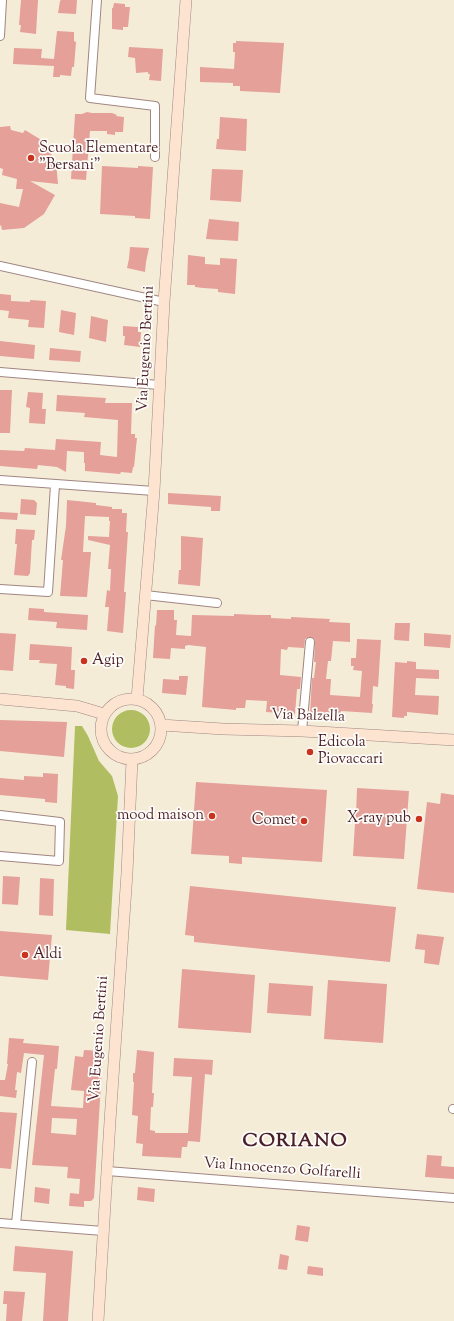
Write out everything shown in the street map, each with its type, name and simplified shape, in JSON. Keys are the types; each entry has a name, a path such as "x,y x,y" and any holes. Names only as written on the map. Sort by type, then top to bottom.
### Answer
{"street":[{"path":"0,36 2,0"},
{"path":"96,0 90,98 155,106 155,157"},
{"name":"Via Eugenio Bertini","path":"136,699 154,491 164,302 186,0"},
{"path":"0,266 164,302"},
{"path":"0,372 159,385"},
{"path":"0,480 154,491"},
{"path":"0,589 48,592 55,484"},
{"path":"145,594 217,603"},
{"path":"302,731 310,642"},
{"path":"0,699 77,706 104,714"},
{"path":"127,699 136,699 145,702 153,708 161,725 161,735 158,745 151,753 142,758 132,760 121,759 112,753 105,745 101,735 101,724 104,714 110,707 127,699"},
{"name":"Via Balzella","path":"161,725 223,729 302,731 454,740"},
{"name":"Via Eugenio Bertini","path":"98,1321 127,873 132,760"},
{"path":"0,814 60,822 59,861 0,856"},
{"path":"16,1224 32,1062"},
{"name":"Via Innocenzo Golfarelli","path":"107,1171 454,1198"},
{"path":"0,1223 103,1231"}],"green space":[{"path":"127,710 135,710 142,713 147,718 150,729 147,740 142,745 135,748 127,748 120,745 115,740 112,733 112,725 115,718 120,713"},
{"path":"75,726 82,726 99,761 112,776 118,796 110,934 66,930"}],"building":[{"path":"21,0 38,0 36,34 20,32 21,25 19,25"},
{"path":"61,0 77,0 76,14 58,13"},
{"path":"114,3 125,4 125,7 130,7 128,27 123,27 123,30 112,29 112,8"},
{"path":"57,31 74,32 74,41 76,42 74,67 72,67 71,76 60,75 60,77 53,77 54,66 13,64 14,48 42,49 41,58 54,59"},
{"path":"236,41 284,43 280,93 240,91 240,86 233,86 233,83 200,82 200,67 234,69 235,52 233,52 233,43 236,43"},
{"path":"129,47 163,49 161,81 149,80 150,74 148,74 148,72 136,73 135,58 128,57"},
{"path":"87,112 112,113 117,115 116,116 124,117 123,132 115,132 115,135 107,134 107,131 90,131 86,180 71,179 75,114"},
{"path":"220,117 247,119 246,151 216,149 217,139 219,139"},
{"path":"10,126 11,130 23,133 25,130 43,141 56,162 58,184 30,181 55,195 44,214 24,228 2,230 1,225 0,226 0,203 19,207 23,189 16,189 17,179 2,175 3,169 0,168 0,127"},
{"path":"102,166 138,168 138,166 153,167 150,219 135,218 135,216 100,214"},
{"path":"212,169 243,170 241,202 210,200"},
{"path":"209,219 239,222 238,241 206,239"},
{"path":"130,247 149,248 145,272 127,268"},
{"path":"188,255 205,257 205,264 220,265 220,258 237,259 235,294 218,292 218,289 187,285"},
{"path":"0,294 11,295 11,301 46,301 44,328 28,327 29,320 8,318 9,311 0,310"},
{"path":"61,310 76,313 74,335 59,332"},
{"path":"91,316 108,320 106,342 89,338"},
{"path":"123,326 138,327 138,332 141,332 140,347 124,345 125,336 123,336"},
{"path":"0,341 35,345 34,359 0,356"},
{"path":"50,348 81,351 80,362 49,360"},
{"path":"0,390 12,390 10,433 0,433"},
{"path":"28,392 43,393 42,409 46,409 45,424 29,423 30,408 26,407"},
{"path":"57,395 106,398 105,403 132,403 131,434 135,434 135,438 137,438 132,473 121,472 120,474 85,471 84,452 67,451 66,472 57,467 38,465 37,469 0,466 0,450 24,451 25,448 55,450 56,439 101,442 100,455 117,457 118,420 84,417 85,413 56,411"},
{"path":"168,493 221,496 220,511 211,511 211,507 168,504"},
{"path":"21,499 34,500 37,503 36,515 20,514"},
{"path":"67,500 96,503 96,505 112,507 112,509 122,509 122,513 127,513 126,532 128,532 124,592 126,592 123,633 107,631 109,607 105,607 107,590 110,591 111,569 108,569 110,545 88,540 88,536 109,537 109,517 85,516 83,552 91,552 87,597 60,596 63,560 61,560 66,526"},
{"path":"0,512 18,513 17,520 0,519"},
{"path":"16,529 35,530 34,540 32,540 30,573 28,576 14,575 17,544 15,544"},
{"path":"181,536 203,538 200,586 178,584 179,570 181,570"},
{"path":"29,608 44,609 44,612 88,615 87,630 56,628 57,622 28,620"},
{"path":"157,610 174,610 174,620 177,620 176,635 191,636 192,615 271,615 271,618 291,619 291,617 330,619 329,622 350,623 350,642 333,641 331,661 328,661 326,679 331,679 330,695 360,697 362,671 353,670 354,666 351,666 351,658 356,658 357,639 381,640 378,687 373,686 372,713 341,711 341,716 310,713 312,678 314,678 316,662 314,662 315,640 310,637 305,639 304,648 288,647 287,650 281,649 280,675 301,677 300,689 297,689 295,714 266,712 267,701 246,700 245,708 236,708 236,710 202,707 206,647 188,645 185,646 185,649 171,648 170,659 153,658"},
{"path":"395,623 410,623 409,641 394,639"},
{"path":"0,633 16,634 13,671 0,670"},
{"path":"424,633 451,635 450,648 424,646"},
{"path":"30,644 72,647 71,670 75,670 74,689 66,688 66,686 55,685 57,664 39,663 40,660 29,660"},
{"path":"407,661 416,662 416,669 439,670 439,679 416,678 415,695 439,696 438,715 407,712 407,716 404,716 404,718 392,717 395,662 407,663"},
{"path":"179,676 188,676 186,695 162,693 163,679 179,680"},
{"path":"0,720 67,722 64,757 0,751"},
{"path":"43,773 58,774 57,803 45,802 45,799 0,795 0,778 24,780 24,776 43,777"},
{"path":"196,782 327,790 322,862 242,857 242,864 229,863 229,856 191,854"},
{"path":"357,788 409,791 404,859 353,856 355,823 350,823 351,815 356,815"},
{"path":"441,793 454,795 454,893 417,889 427,802 440,804"},
{"path":"3,876 20,877 18,905 2,904"},
{"path":"40,878 54,879 53,916 39,915"},
{"path":"190,886 396,907 390,962 194,942 194,936 185,935"},
{"name":"Aldi","path":"0,931 52,935 48,980 0,976"},
{"path":"417,934 444,937 439,965 424,963 425,950 415,949"},
{"path":"182,969 255,975 251,1033 178,1028"},
{"path":"328,980 387,984 383,1043 324,1039"},
{"path":"269,983 313,986 311,1016 267,1013"},
{"path":"9,1038 24,1039 23,1043 59,1046 51,1106 83,1108 84,1091 71,1090 75,1056 83,1057 84,1050 103,1051 94,1198 91,1201 84,1201 84,1207 69,1206 70,1193 79,1194 80,1179 67,1178 68,1167 32,1165 44,1055 24,1053 21,1073 17,1072 15,1090 17,1090 16,1098 0,1096 0,1080 5,1080","holes":["52,1118 77,1119 76,1135 51,1133"]},
{"path":"137,1050 154,1052 152,1093 154,1093 153,1107 151,1107 150,1130 155,1131 155,1133 188,1133 192,1077 173,1076 174,1058 213,1060 212,1075 205,1074 200,1142 188,1141 187,1147 182,1147 181,1158 142,1156 143,1144 136,1143 138,1116 132,1115 134,1082 133,1073 135,1073"},
{"path":"0,1112 17,1113 11,1169 0,1168"},
{"path":"427,1155 442,1156 441,1166 454,1167 454,1179 425,1177"},
{"path":"35,1187 50,1189 49,1204 34,1202"},
{"path":"138,1187 155,1189 154,1202 137,1200"},
{"path":"297,1225 310,1227 308,1242 295,1240"},
{"path":"15,1246 73,1251 68,1321 43,1321 46,1273 13,1271"},
{"path":"280,1254 289,1256 287,1270 278,1269"},
{"path":"308,1266 323,1268 323,1276 307,1274"},
{"path":"4,1291 25,1292 22,1321 6,1321 7,1304 3,1304"}],"place":[{"name":"Scuola Elementare \"Bersani\"","path":"31,158"},
{"name":"Agip","path":"84,661"},
{"name":"Edicola Piovaccari","path":"310,752"},
{"name":"mood maison","path":"212,816"},
{"name":"X-ray pub","path":"419,819"},
{"name":"Comet","path":"304,821"},
{"name":"Aldi","path":"25,955"}],"district":[{"name":"CORIANO","path":"295,1143"}]}
